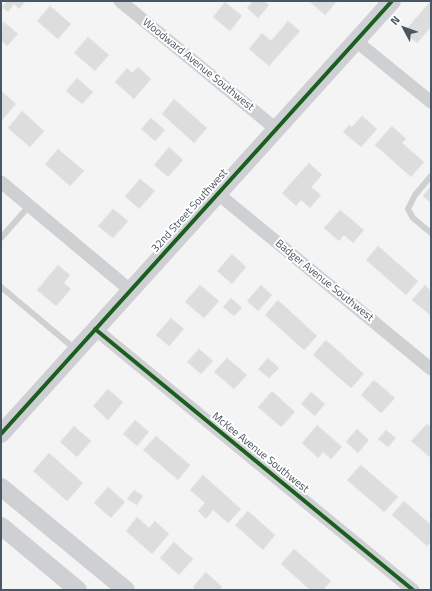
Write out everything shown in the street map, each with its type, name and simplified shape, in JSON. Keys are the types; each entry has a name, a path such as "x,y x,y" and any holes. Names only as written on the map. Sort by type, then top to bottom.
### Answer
{"street":[{"name":"Woodward Avenue Southwest","path":"120,1 276,129"},
{"name":"32nd Street Southwest","path":"1,434 217,193 392,1"},
{"path":"356,41 431,102"},
{"path":"1,182 130,290"},
{"name":"Badger Avenue Southwest","path":"217,193 431,368"},
{"name":"McKee Avenue Southwest","path":"95,329 413,590"},
{"path":"1,488 126,590"},
{"path":"1,526 78,590"}],"lane":[{"path":"431,176 415,195 408,209 413,218 431,233"},
{"path":"1,238 29,206"},
{"path":"1,287 76,350"}],"building":[{"path":"7,1 26,1 19,9 14,4 8,12 2,7"},
{"path":"253,1 264,1 269,5 258,18 247,8"},
{"path":"309,1 337,1 325,15"},
{"path":"225,2 242,16 230,31 213,17"},
{"path":"429,3 431,4 431,27 417,43 404,32"},
{"path":"50,6 71,24 58,39 37,21"},
{"path":"288,21 300,31 269,66 249,49 262,33 271,41"},
{"path":"4,22 18,34 7,46 1,40 1,26"},
{"path":"88,37 109,55 95,71 74,53"},
{"path":"138,67 151,79 134,99 115,82 127,68 132,73"},
{"path":"77,78 93,92 82,104 66,91"},
{"path":"1,91 16,104 1,121"},
{"path":"174,99 207,128 194,143 162,114"},
{"path":"22,111 44,131 30,147 8,128"},
{"path":"362,116 377,129 361,147 343,132 349,125 352,127"},
{"path":"151,118 165,130 155,141 141,129"},
{"path":"392,126 406,139 402,143 424,162 411,177 375,145"},
{"path":"169,147 183,160 168,177 154,165"},
{"path":"58,149 84,171 70,186 45,164"},
{"path":"309,163 322,175 311,187 321,195 310,208 301,200 296,206 282,193"},
{"path":"140,179 155,191 139,209 125,196"},
{"path":"431,186 431,203 423,196"},
{"path":"113,209 128,221 113,238 98,226"},
{"path":"340,210 364,230 353,243 344,235 339,241 324,228"},
{"path":"378,246 418,281 406,295 366,260"},
{"path":"232,254 246,267 232,284 217,271"},
{"path":"58,265 70,275 64,283 71,289 56,306 37,290"},
{"path":"200,285 219,301 204,318 185,302"},
{"path":"261,285 272,295 258,311 247,301"},
{"path":"425,285 431,291 431,316 412,300"},
{"path":"231,298 242,308 234,316 223,307"},
{"path":"278,300 317,336 304,350 265,315"},
{"path":"171,318 184,329 169,346 156,335"},
{"path":"326,340 364,374 351,388 313,355"},
{"path":"199,349 213,361 201,374 187,362"},
{"path":"227,358 247,375 234,389 214,372"},
{"path":"268,358 279,368 269,378 258,369"},
{"path":"374,380 395,398 381,413 361,395"},
{"path":"108,389 123,402 108,420 93,406"},
{"path":"272,391 295,412 281,427 258,407"},
{"path":"311,392 325,404 315,416 301,404"},
{"path":"135,420 149,432 137,446 123,434"},
{"path":"427,424 431,427 431,458 411,441"},
{"path":"317,425 342,447 331,459 323,452 318,458 302,443"},
{"path":"74,426 91,441 77,457 60,442"},
{"path":"357,429 369,440 358,453 346,442"},
{"path":"386,430 396,438 388,447 378,439"},
{"path":"156,436 190,465 178,480 143,450"},
{"path":"49,453 83,483 67,501 33,471"},
{"path":"361,465 398,497 384,512 347,480"},
{"path":"203,475 241,509 228,523 213,510 206,519 198,511 205,503 190,490"},
{"path":"108,487 125,502 111,518 94,503"},
{"path":"134,490 143,496 137,505 127,499"},
{"path":"404,501 431,525 431,542 427,546 392,515"},
{"path":"248,511 275,535 263,550 235,525"},
{"path":"137,517 149,528 155,521 169,534 152,554 126,531"},
{"path":"174,542 193,559 179,575 160,558"},
{"path":"294,549 331,581 323,590 310,590 281,564"},
{"path":"206,572 222,587 220,590 196,590 193,587"}],"cycle path":[{"path":"1,434 392,1"},
{"path":"95,329 413,590"}]}
